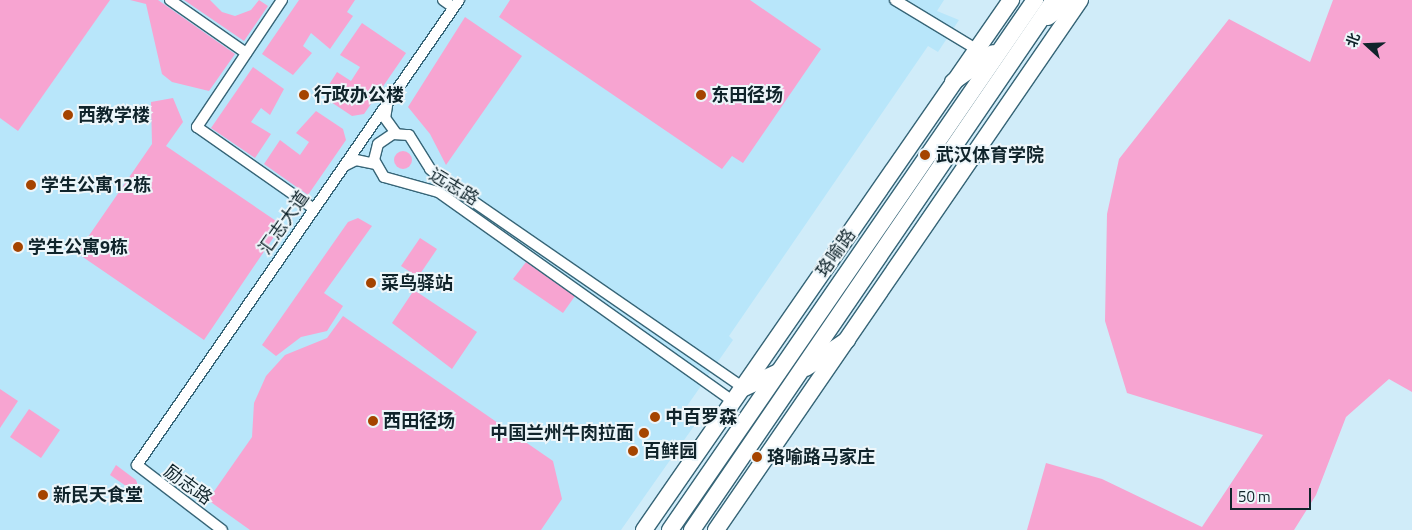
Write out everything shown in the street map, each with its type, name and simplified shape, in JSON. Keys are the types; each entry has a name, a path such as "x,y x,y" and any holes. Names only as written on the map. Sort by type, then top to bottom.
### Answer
{"main road":[{"path":"644,530 1011,0"},
{"name":"珞喻路","path":"670,530 1034,0"},
{"name":"珞喻路","path":"692,530 1054,0"},
{"path":"1036,26 1070,0"},
{"path":"716,530 1080,0"},
{"path":"953,82 1003,46"},
{"path":"798,374 847,340"},
{"path":"744,388 778,372"}],"street":[{"path":"170,0 246,53"},
{"path":"282,0 198,127 314,209"},
{"path":"443,0 456,4"},
{"path":"895,0 976,49"},
{"name":"汇志大道","path":"137,465 456,4"},
{"path":"342,169 356,160 375,164 378,144 396,133 385,118 389,100"},
{"name":"远志路","path":"396,133 416,142 426,164 445,182 744,388"},
{"name":"远志路","path":"375,164 388,179 413,182 438,192 734,402"},
{"name":"励志路","path":"137,465 222,530"}],"shaded area":[{"path":"0,0 944,0 937,11 959,20 938,52 928,46 729,336 733,340 687,406 701,416 621,530 0,530"},
{"path":"0,0 110,0 18,131 0,118"},
{"path":"130,0 158,0 235,54 209,91 172,82 162,74 146,4"},
{"path":"184,0 210,0 222,12 235,16 251,10 259,0 268,6 244,41"},
{"path":"299,0 355,0 347,12 353,16 330,49 311,33 303,46 312,53 293,75 262,54"},
{"name":"东田径场","path":"510,0 750,0 821,49 743,163 732,156 722,169 499,17"},
{"path":"1333,0 1412,0 1412,392 1389,379 1346,417 1316,495 1294,530 1027,530 1046,463 1102,479 1202,527 1263,435 1127,393 1105,321 1107,214 1119,159 1229,19 1310,62"},
{"path":"465,17 522,56 446,165 430,134 408,107"},
{"path":"362,23 406,53 364,114 352,116 325,98 325,91 337,72 351,81 360,67 340,55"},
{"path":"253,67 284,89 270,115 261,108 251,122 271,134 255,158 211,128"},
{"path":"173,98 183,122 166,146 282,225 204,340 77,253 152,144 151,102"},
{"path":"316,111 343,129 346,140 308,195 264,164 280,140 300,155 309,142 296,133"},
{"path":"403,151 409,154 412,160 409,166 403,169 397,166 394,160 397,154"},
{"path":"358,218 372,226 324,293 343,306 327,331 301,337 276,356 262,345 348,222"},
{"path":"420,238 437,249 418,277 401,266"},
{"path":"526,262 575,296 563,313 513,279"},
{"path":"411,288 477,332 452,369 392,323 412,293"},
{"name":"西田径场","path":"343,316 553,461 562,499 541,530 250,530 208,500 252,437 254,403 266,376 285,355 327,338"},
{"path":"0,389 18,401 0,428"},
{"path":"29,409 60,430 41,458 10,437"},
{"path":"116,465 136,480 142,497 110,475"}],"place":[{"name":"行政办公楼","path":"304,95"},
{"name":"东田径场","path":"701,95"},
{"name":"西教学楼","path":"68,115"},
{"name":"武汉体育学院","path":"925,155"},
{"name":"学生公寓12栋","path":"31,185"},
{"name":"学生公寓9栋","path":"18,247"},
{"name":"菜鸟驿站","path":"371,283"},
{"name":"中百罗森","path":"655,417"},
{"name":"西田径场","path":"373,421"},
{"name":"中国兰州牛肉拉面","path":"644,433"},
{"name":"百鲜园","path":"633,451"},
{"name":"珞喻路马家庄","path":"757,457"},
{"name":"新民天食堂","path":"43,495"}]}
